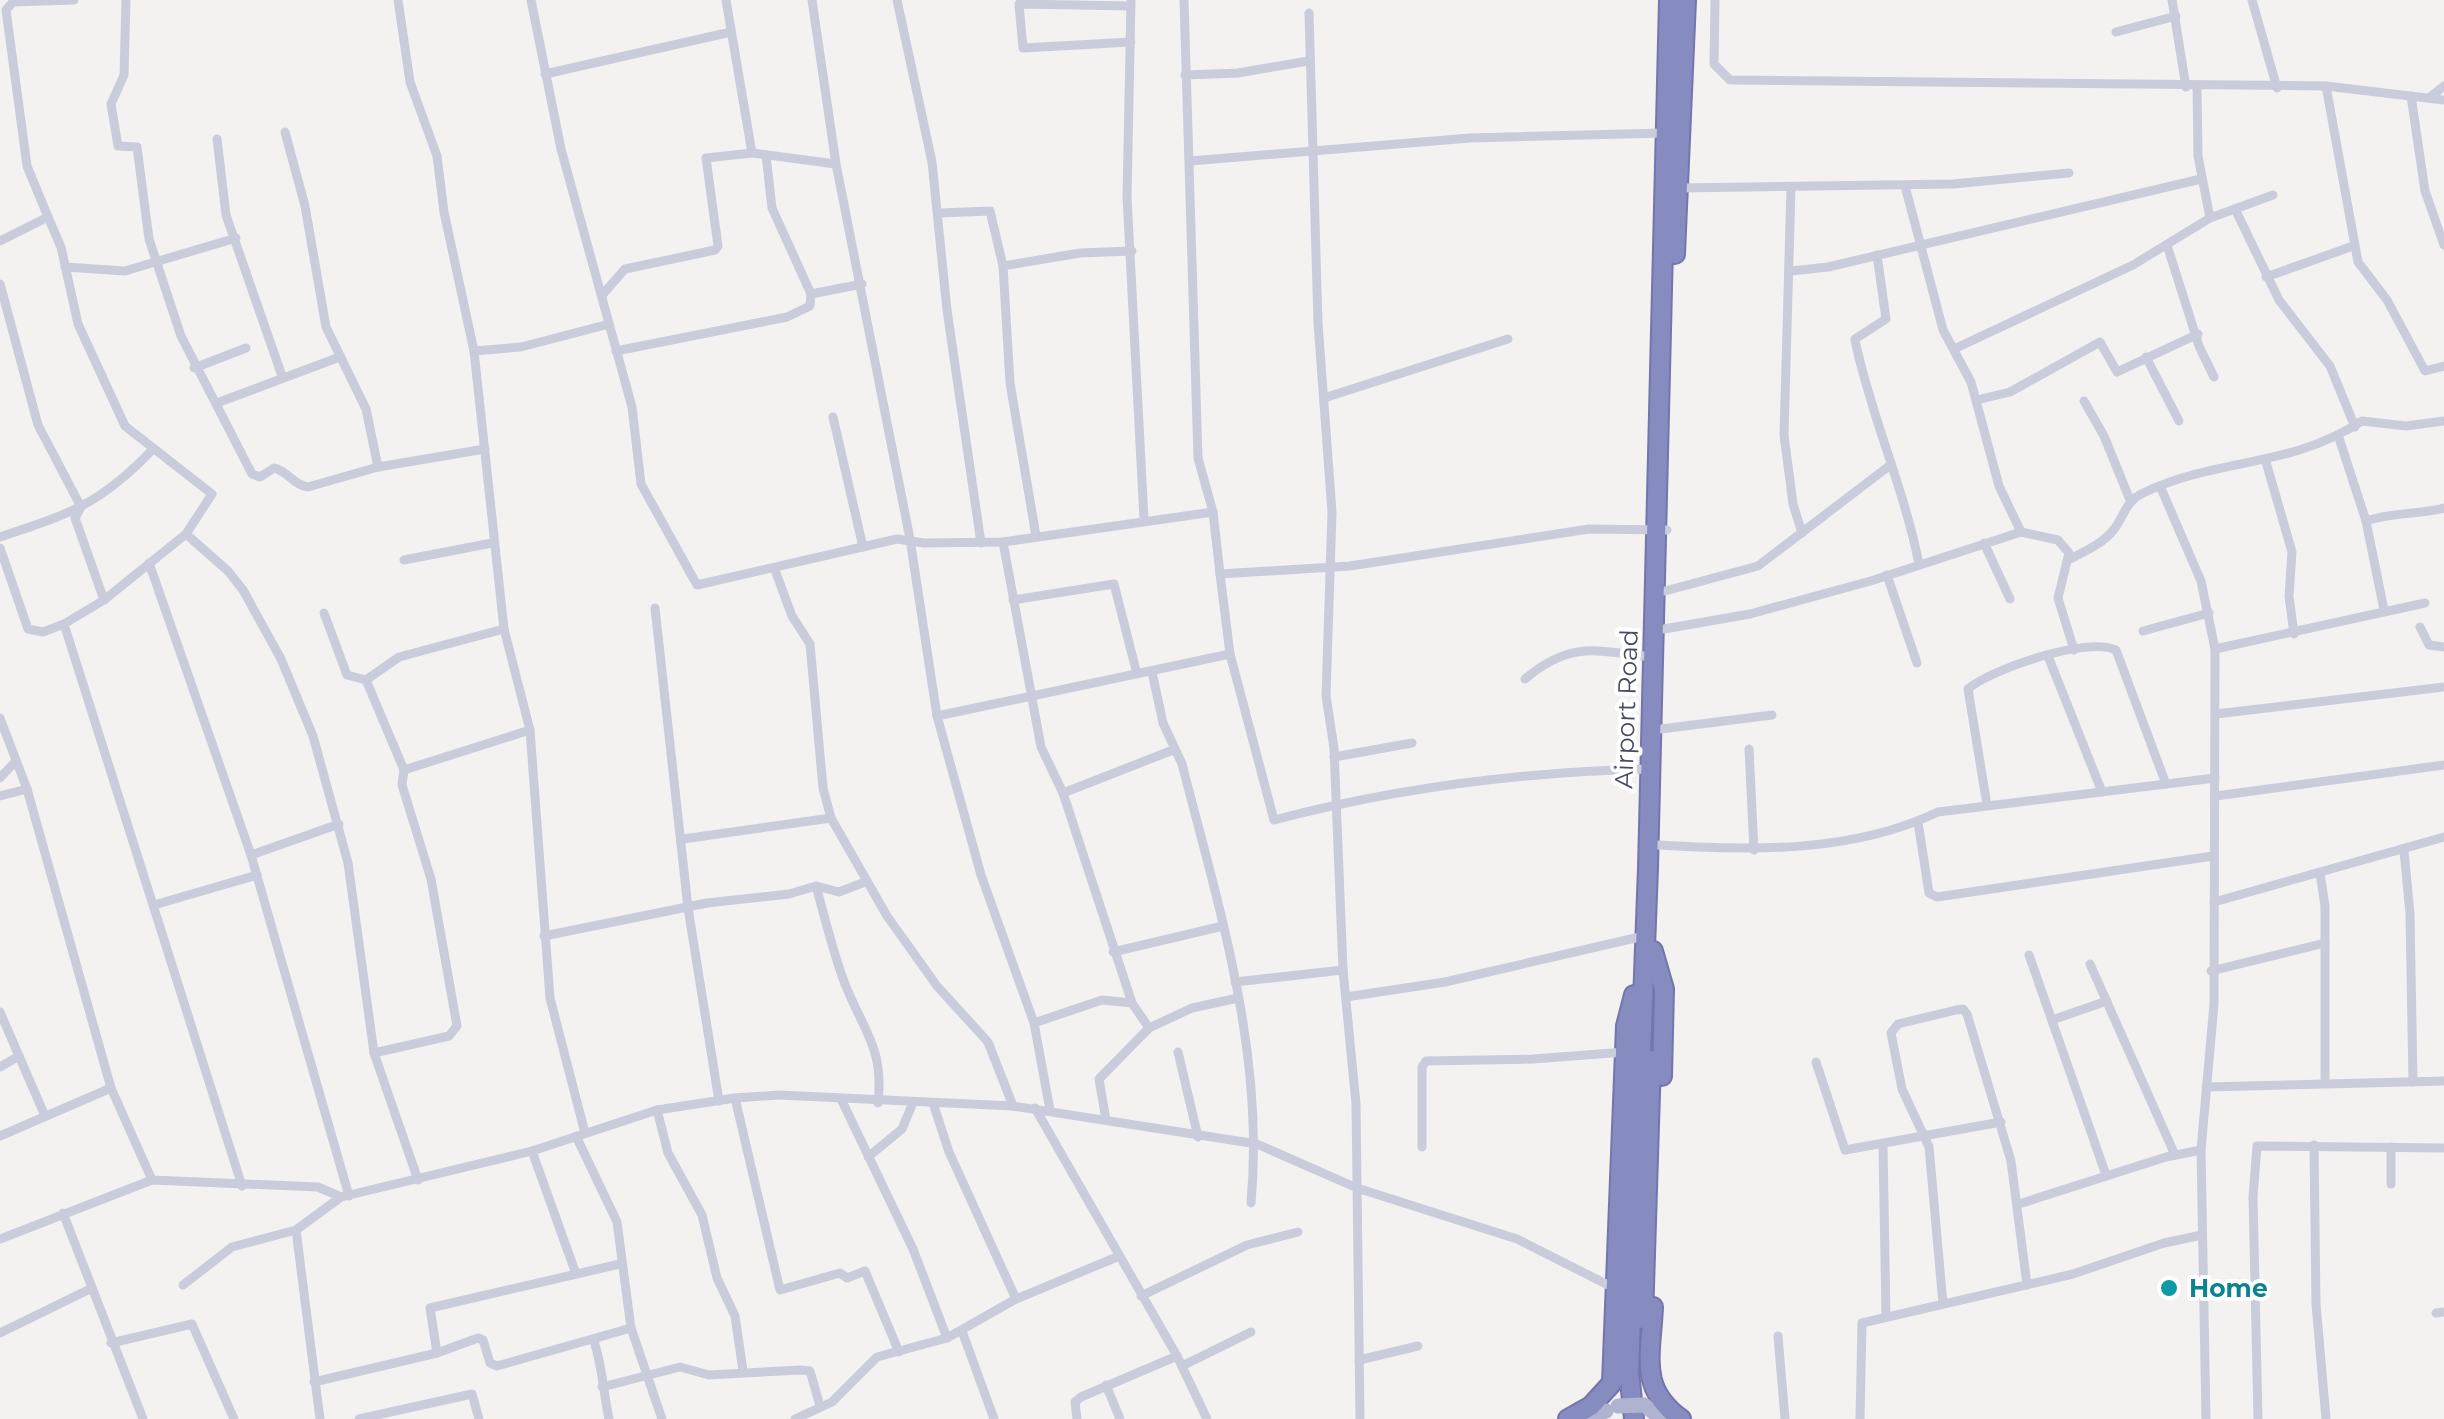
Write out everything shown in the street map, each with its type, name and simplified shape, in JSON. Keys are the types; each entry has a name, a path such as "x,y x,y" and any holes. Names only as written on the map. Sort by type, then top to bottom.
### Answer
{"highway":[{"name":"Airport Road","path":"1647,946 1656,846 1665,591 1661,530 1668,0"},
{"name":"Airport Road","path":"1648,1410 1628,1372 1647,946 1648,769 1686,0"},
{"path":"1610,1411 1625,1052 1647,946"},
{"path":"1647,946 1664,990 1648,1410 1664,1407 1681,1419"},
{"path":"1568,1419 1592,1406 1612,1383"}],"main road":[{"path":"1580,1419 1610,1411 1648,1410 1681,1419"}],"street":[{"path":"0,548 28,629 44,632 104,600 186,534 212,494 125,426 78,324 65,267 27,166 8,4 74,0"},
{"path":"126,0 124,75 111,104 118,146 137,147 157,261 194,368 218,403 255,477 274,468 283,470 298,486 308,487 378,467 485,449"},
{"path":"398,0 410,82 437,156 444,212 474,351 504,629 530,730 540,818 550,998 581,1135 617,1222 630,1328 662,1419"},
{"path":"531,0 561,148 632,408 641,484 692,579 702,586 910,540 1004,542 1213,512"},
{"path":"726,0 752,154"},
{"path":"812,0 836,164 910,540 938,716 980,875 1034,1023 1050,1110"},
{"path":"896,0 940,213 947,310 980,543"},
{"path":"1184,0 1198,458 1213,512 1230,654 1274,820 1433,785 1578,770 1648,769"},
{"path":"1715,0 1714,64 1730,80 2326,86 2444,100"},
{"path":"2172,0 2191,87 2200,179 2210,218"},
{"path":"2252,0 2277,88"},
{"path":"1131,42 1022,48 1018,4 1131,3 1131,42 1127,197 1144,519"},
{"path":"1310,13 1308,61 1316,152 1332,512 1326,696 1334,757 1343,970 1356,1104 1360,1419"},
{"path":"2116,32 2176,16"},
{"path":"545,74 730,32"},
{"path":"1186,75 1238,73 1308,61"},
{"path":"0,70 13,68"},
{"path":"2326,86 2352,246 2424,371 2444,366"},
{"path":"2429,98 2444,86"},
{"path":"2411,96 2425,191 2444,245"},
{"path":"285,132 305,206 326,328 337,358 366,408 378,467"},
{"path":"1190,161 1470,138 1666,133"},
{"path":"217,139 226,215 282,376"},
{"path":"603,294 626,269 718,246 706,158 752,154 836,164"},
{"path":"616,351 787,317 810,306 811,294 772,208 766,155"},
{"path":"1676,188 1904,186 2070,172"},
{"path":"1790,271 1876,255 2200,179"},
{"path":"1904,186 1942,330 1976,400 1999,486 2021,532"},
{"path":"1792,188 1784,435 1793,504 1802,533"},
{"path":"1954,350 2133,266 2210,218 2273,196"},
{"path":"2235,209 2278,300 2301,323 2330,366 2354,428"},
{"path":"940,213 990,211 1003,266 1010,382 1036,536"},
{"path":"0,242 48,217"},
{"path":"65,267 125,270 236,238"},
{"path":"2167,245 2198,334 2198,346 2214,377"},
{"path":"2266,276 2352,246"},
{"path":"1003,266 1080,253 1132,251"},
{"path":"1876,255 1886,319 1855,340 1888,466 1912,521 1919,564"},
{"path":"0,284 38,425 80,511"},
{"path":"811,294 862,284"},
{"path":"474,351 521,348 610,324"},
{"path":"1976,400 2010,392 2100,342 2117,372 2198,334"},
{"path":"1324,398 1508,339"},
{"path":"194,368 246,348"},
{"path":"218,403 337,358"},
{"path":"2146,358 2179,420"},
{"path":"2084,401 2104,436 2130,500"},
{"path":"833,417 863,548"},
{"path":"2074,650 2058,598 2070,558 2106,537 2130,500 2204,471 2266,462 2339,438 2369,420 2384,426 2444,421"},
{"path":"2339,438 2366,522 2384,610"},
{"path":"104,600 75,518 128,476 153,449"},
{"path":"2266,462 2292,552 2289,596 2294,634"},
{"path":"1665,591 1758,566 1888,466"},
{"path":"2160,486 2201,581 2215,649 2211,971 2214,1004 2201,1150 2206,1419"},
{"path":"2366,522 2392,513 2405,518 2444,508"},
{"path":"0,536 80,511"},
{"path":"1220,574 1329,568 1589,529 1661,530"},
{"path":"1664,628 1750,614 2021,532 2058,540 2070,558"},
{"path":"186,534 235,580 281,658 313,736 339,824 374,1053 418,1180"},
{"path":"1004,542 1042,746 1063,793 1132,1003 1148,1028"},
{"path":"404,560 492,543"},
{"path":"1984,543 2010,599"},
{"path":"148,563 251,854 345,1196"},
{"path":"775,570 792,616 810,644 824,788 831,818 865,882 937,986 988,1042 1012,1106"},
{"path":"1887,575 1916,663"},
{"path":"1013,600 1114,584 1137,674"},
{"path":"2215,649 2426,603"},
{"path":"655,608 688,908 720,1101"},
{"path":"2143,631 2209,612"},
{"path":"324,613 347,675 366,680 399,657 504,629"},
{"path":"64,624 242,1186"},
{"path":"2420,627 2430,645 2444,647"},
{"path":"1987,805 1968,689 2048,656 2074,650 2109,646 2116,650 2166,784"},
{"path":"1525,679 1552,656 1575,652 1653,658"},
{"path":"938,716 1230,654"},
{"path":"2048,656 2102,792"},
{"path":"1152,672 1172,750 1182,764 1250,1046 1256,1144 1251,1202"},
{"path":"366,680 404,770 402,785 446,951 456,1030 449,1036 374,1053"},
{"path":"2216,714 2444,687"},
{"path":"1661,729 1772,715"},
{"path":"0,718 27,790 111,1088 152,1180"},
{"path":"404,770 530,730"},
{"path":"1334,757 1412,743"},
{"path":"1749,749 1754,850"},
{"path":"1063,793 1172,750"},
{"path":"0,778 14,763"},
{"path":"2216,796 2444,765"},
{"path":"1656,846 1754,850 1808,847 1918,822 1938,812 2216,778"},
{"path":"0,796 27,790"},
{"path":"683,839 831,818"},
{"path":"1918,822 1929,893 1937,896 2213,856"},
{"path":"251,854 339,824"},
{"path":"2214,902 2444,837"},
{"path":"2404,851 2410,914 2413,1082"},
{"path":"2320,874 2325,1083"},
{"path":"154,905 257,875"},
{"path":"544,936 816,886 839,892 865,882"},
{"path":"816,886 845,986 880,1060 878,1103"},
{"path":"1113,952 1223,926"},
{"path":"2211,971 2324,943"},
{"path":"1346,997 1647,946"},
{"path":"2029,955 2106,1175"},
{"path":"2090,964 2175,1154"},
{"path":"1235,982 1343,970"},
{"path":"1106,1120 1099,1079 1148,1028 1192,1008 1238,998"},
{"path":"1034,1023 1102,1000 1132,1003"},
{"path":"2052,1020 2107,1001"},
{"path":"1943,1304 1926,1136 1902,1089 1891,1033 1898,1024 1963,1009 2001,1122 2019,1204 2028,1284"},
{"path":"0,1012 46,1116"},
{"path":"1178,1052 1198,1137"},
{"path":"1422,1147 1422,1067 1431,1058 1533,1059 1625,1052"},
{"path":"0,1067 19,1056"},
{"path":"1816,1062 1841,1146 1850,1151 2001,1122"},
{"path":"2206,1088 2444,1081"},
{"path":"0,1136 111,1088"},
{"path":"183,1285 232,1247 296,1230 345,1196 532,1152 657,1110 779,1095 934,1106 1035,1108 1256,1144 1357,1188 1518,1239 1618,1291"},
{"path":"735,1098 778,1286 786,1291 840,1273 847,1278 864,1272 899,1352"},
{"path":"842,1101 913,1249 947,1338"},
{"path":"868,1156 902,1129 912,1104"},
{"path":"934,1106 949,1152 1016,1300"},
{"path":"1035,1108 1179,1361 1207,1419"},
{"path":"657,1110 668,1153 702,1214 717,1278 735,1316 743,1372"},
{"path":"1883,1145 1886,1317"},
{"path":"2314,1145 2316,1304 2326,1419"},
{"path":"2258,1419 2254,1153 2257,1146 2444,1148"},
{"path":"2391,1148 2391,1184"},
{"path":"2019,1204 2175,1154 2201,1150"},
{"path":"532,1152 576,1274"},
{"path":"0,1239 152,1180 318,1188 345,1196"},
{"path":"63,1214 143,1419"},
{"path":"296,1230 320,1419"},
{"path":"1141,1296 1247,1245 1298,1232"},
{"path":"1860,1419 1862,1324 2028,1284 2202,1235"},
{"path":"793,1418 836,1398 865,1365 947,1338 1016,1300 1117,1257"},
{"path":"437,1353 430,1308 620,1264"},
{"path":"0,1333 90,1289"},
{"path":"111,1343 192,1324 234,1419"},
{"path":"314,1382 437,1353 481,1338 490,1363 497,1366 594,1342 630,1328"},
{"path":"962,1330 994,1419"},
{"path":"1077,1419 1076,1402 1106,1385 1252,1332"},
{"path":"1778,1336 1786,1419"},
{"path":"594,1342 606,1378 602,1386 609,1419"},
{"path":"1359,1360 1418,1346"},
{"path":"602,1386 688,1366 710,1375 810,1371 820,1406"},
{"path":"1106,1385 1120,1419"},
{"path":"359,1419 472,1394 480,1419"}],"place":[{"name":"Home","path":"2169,1288"}]}
